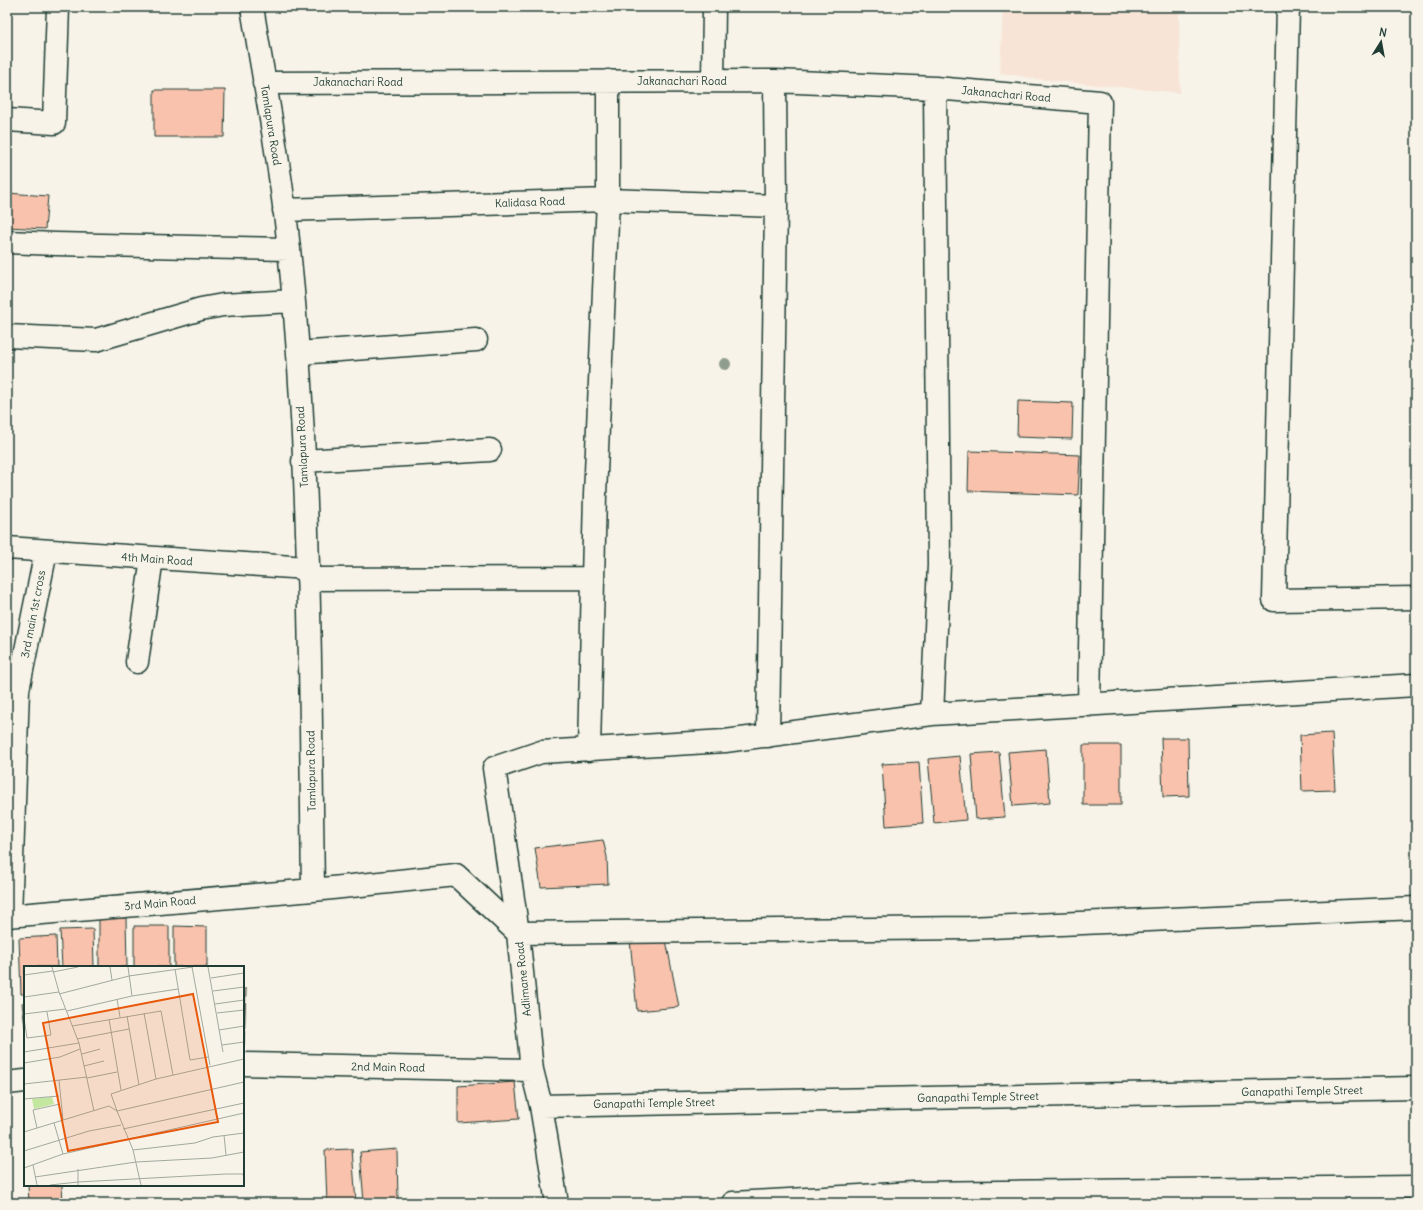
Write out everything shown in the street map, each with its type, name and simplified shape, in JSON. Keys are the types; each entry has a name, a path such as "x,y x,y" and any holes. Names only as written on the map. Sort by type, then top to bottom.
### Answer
{"street":[{"path":"7,120 54,123 58,7"},
{"name":"Tamlapura Road","path":"252,7 284,210 298,353 308,574 313,890"},
{"path":"713,81 714,7"},
{"path":"1288,7 1274,600 1416,598"},
{"path":"589,750 593,578 608,200 608,80"},
{"name":"Jakanachari Road","path":"264,82 608,80 775,81 935,88 1100,102 1089,705"},
{"path":"768,736 776,206 775,81"},
{"path":"932,714 939,565 935,88"},
{"name":"Kalidasa Road","path":"284,210 608,200 776,206"},
{"path":"7,242 289,249"},
{"path":"7,336 96,340 201,309 222,305 293,301"},
{"path":"298,353 476,340"},
{"path":"303,461 490,450"},
{"name":"4th Main Road","path":"7,548 46,552 152,558 308,574 593,578"},
{"name":"3rd main 1st cross","path":"8,916 13,689 46,552"},
{"path":"137,662 152,558"},
{"path":"1416,685 932,714 725,741 541,752 494,768 518,933 969,928 1416,908"},
{"name":"Adlimane Road","path":"313,890 456,875 518,933 532,1070 541,1106 557,1203"},
{"name":"3rd Main Road","path":"8,916 313,890"},
{"name":"2nd Main Road","path":"244,1064 532,1070"},
{"path":"7,1083 24,1081"},
{"name":"Ganapathi Temple Street","path":"541,1106 1416,1088"},
{"path":"733,1203 914,1193 1416,1187"}],"shaded area":[{"path":"1003,7 1179,7 1180,93 1037,79 1000,73"}],"building":[{"path":"154,90 225,90 224,137 154,137"},
{"path":"7,193 48,196 45,229 7,227"},
{"path":"1018,401 1073,403 1072,439 1017,437"},
{"path":"969,451 1080,455 1078,495 968,491"},
{"path":"7,639 10,639 7,658"},
{"path":"1332,733 1335,790 1302,791 1300,735"},
{"path":"1161,738 1188,738 1189,796 1163,797"},
{"path":"1083,745 1121,745 1121,805 1083,805"},
{"path":"1046,749 1050,803 1013,806 1008,752"},
{"path":"999,752 1005,817 976,819 971,754"},
{"path":"960,756 966,820 934,823 928,759"},
{"path":"919,762 923,823 886,826 882,764"},
{"path":"603,840 607,857 608,884 541,887 535,848"},
{"path":"126,918 127,966 99,966 99,919"},
{"path":"134,926 169,926 169,966 134,966"},
{"path":"174,926 207,927 207,966 174,966"},
{"path":"93,929 94,966 62,966 60,930"},
{"path":"56,936 57,966 24,966 24,994 21,994 19,938"},
{"path":"630,940 666,940 679,1007 637,1011"},
{"path":"244,989 246,989 244,1045"},
{"path":"24,1002 24,1019 22,1003"},
{"path":"515,1082 519,1119 458,1123 458,1086"},
{"path":"352,1149 356,1203 327,1203 325,1150"},
{"path":"397,1149 398,1203 364,1203 360,1152"},
{"path":"28,1186 62,1186 63,1203 29,1203"}]}
